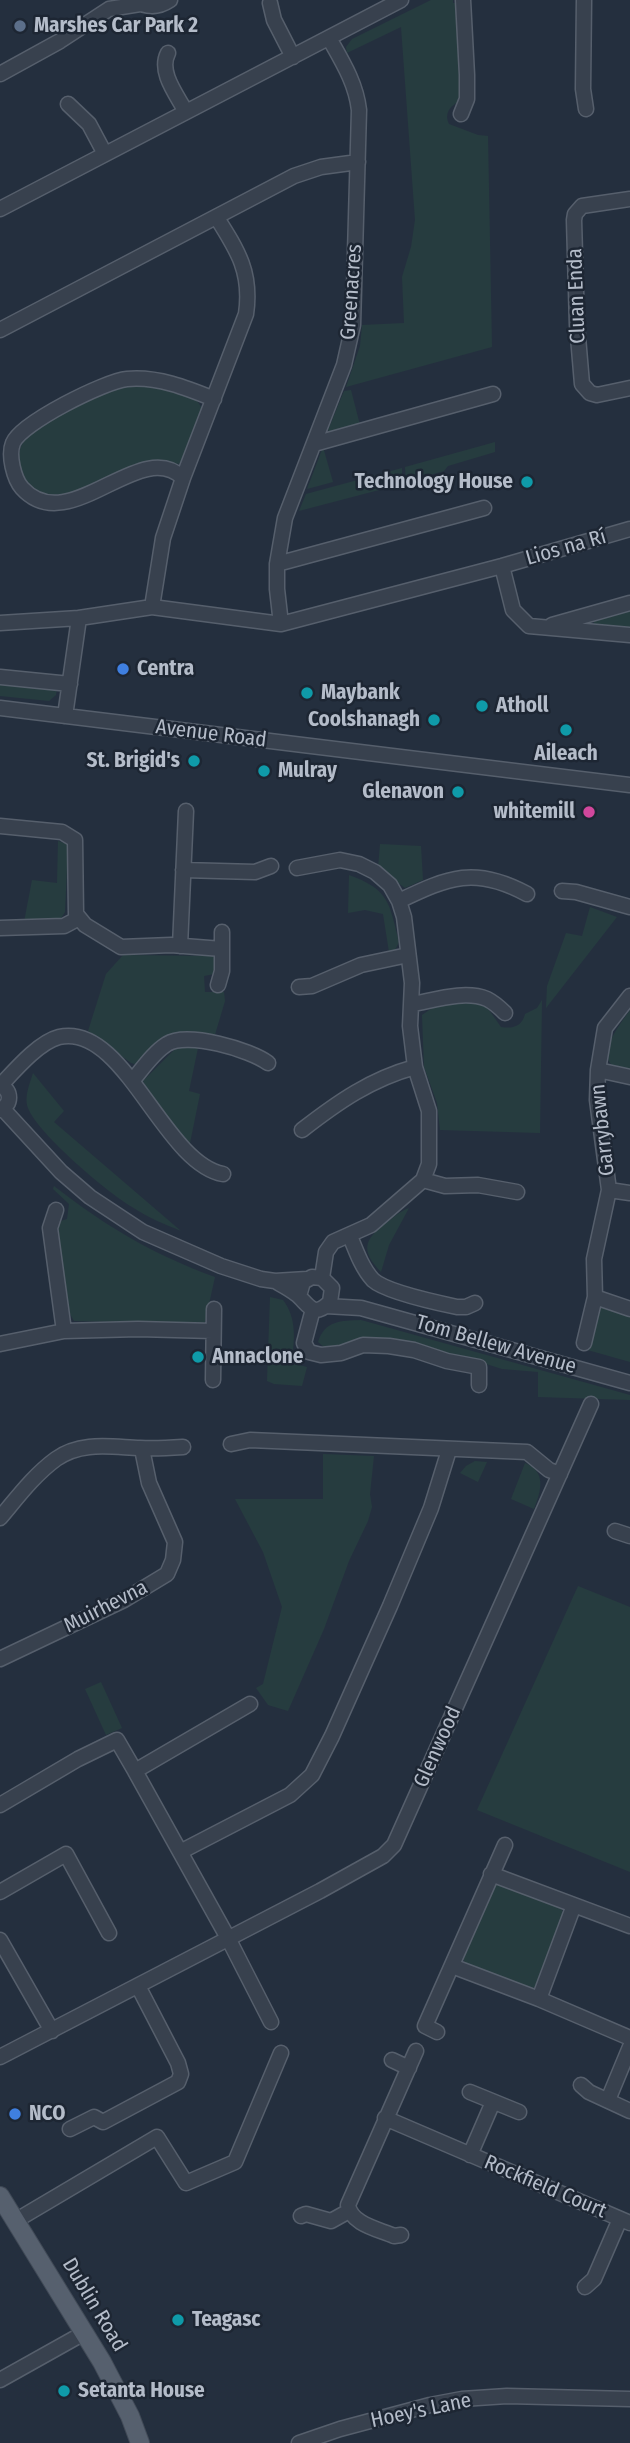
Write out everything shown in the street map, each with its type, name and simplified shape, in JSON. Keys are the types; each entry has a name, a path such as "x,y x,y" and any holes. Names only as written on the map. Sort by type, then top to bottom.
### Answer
{"main road":[{"name":"Dublin Road","path":"0,2196 119,2393 140,2443"}],"street":[{"path":"0,74 60,41 112,5 137,2 157,6 170,0"},
{"path":"1,206 400,0"},
{"path":"461,114 467,99 463,0"},
{"path":"584,0 583,89 586,109"},
{"path":"270,3 274,20 293,57"},
{"name":"Greenacres","path":"281,624 277,564 285,518 344,365 353,325 360,132 357,94 329,38"},
{"path":"168,53 164,61 166,73 186,112"},
{"path":"68,104 89,124 105,154"},
{"path":"0,330 294,176 321,167 358,162"},
{"name":"Cluan Enda","path":"630,199 582,206 574,220 577,325 582,384 590,393 597,395 630,388"},
{"path":"152,607 163,538 246,314 249,293 241,260 217,218"},
{"path":"183,478 176,471 151,469 69,502 53,505 40,502 18,482 12,462 13,443 19,435 60,407 110,382 153,379 186,387 214,399"},
{"path":"314,444 492,394"},
{"path":"277,564 484,508"},
{"name":"Lios na Rí","path":"502,566 630,529"},
{"path":"0,623 79,618 152,607 281,624 502,566 513,610 529,625 630,635"},
{"path":"543,628 630,603"},
{"path":"65,716 79,618"},
{"path":"0,677 70,684"},
{"name":"Avenue Road","path":"0,708 630,785"},
{"path":"180,946 186,811"},
{"path":"0,826 62,832 75,840 76,914 85,925 121,947 180,946 222,949"},
{"path":"297,868 340,860 359,864 375,872 390,885 404,917 413,1004 410,1026 415,1068 429,1111 429,1164 423,1180 371,1225 333,1242 314,1278 300,1287 299,1296"},
{"path":"183,870 256,872 271,866"},
{"path":"398,901 447,880 471,877 502,881 527,894"},
{"path":"562,891 630,906"},
{"path":"0,928 64,926 79,918"},
{"path":"218,985 221,979 222,932"},
{"path":"299,987 312,986 361,965 408,955"},
{"path":"413,1004 468,996 488,999 505,1013"},
{"name":"Garrybawn","path":"584,1343 595,1297 594,1259 609,1189 597,1100 598,1070 605,1028 630,996"},
{"path":"223,1174 203,1167 182,1147 133,1080 96,1046 76,1037 59,1037 25,1060 1,1085 7,1091 9,1099 1,1110 61,1172 90,1197 143,1232 211,1262 275,1281 299,1296 304,1305 320,1308"},
{"path":"133,1080 169,1043 185,1040 198,1040 242,1051 268,1063"},
{"path":"302,1130 358,1089 392,1073 415,1068"},
{"name":"Garrybawn","path":"598,1070 630,1077"},
{"path":"423,1180 446,1185 497,1187 517,1192"},
{"name":"Garrybawn","path":"609,1189 630,1193"},
{"path":"56,1210 50,1228 64,1331"},
{"path":"350,1236 365,1269 375,1282 393,1290 457,1307 475,1303"},
{"path":"275,1281 314,1278 329,1284 332,1290 332,1298 320,1308 304,1343 309,1352 321,1355 341,1353 363,1345 414,1350 447,1361 479,1367 479,1385"},
{"name":"Tom Bellew Avenue","path":"332,1290 361,1308"},
{"path":"595,1297 630,1309"},
{"path":"213,1380 214,1308"},
{"name":"Tom Bellew Avenue","path":"320,1308 361,1308 630,1383"},
{"path":"0,1344 64,1331 213,1331"},
{"name":"Glenwood","path":"0,2057 383,1856 394,1845 591,1404"},
{"path":"231,1444 250,1440 527,1452 549,1470 560,1474"},
{"path":"0,1518 41,1472 58,1457 77,1449 92,1446 142,1449 183,1447"},
{"name":"Muirhevna","path":"0,1659 124,1600 167,1574 173,1560 175,1542 149,1483 142,1449"},
{"path":"180,1852 290,1795 312,1775 400,1582 431,1508 449,1450"},
{"path":"615,1531 630,1536"},
{"path":"135,1771 250,1704"},
{"path":"0,1805 78,1759 117,1740 228,1938 271,2022"},
{"path":"437,2032 425,2026 505,1845"},
{"path":"0,1892 66,1854 109,1933"},
{"path":"491,1874 630,1926"},
{"path":"539,1999 574,1905"},
{"path":"0,1940 52,2031"},
{"path":"452,1966 630,2038"},
{"path":"70,2129 94,2118 103,2122 178,2082 181,2074 178,2063 138,1986"},
{"path":"608,2100 630,2047"},
{"path":"401,2235 394,2236 355,2219 348,2205 416,2051"},
{"path":"15,2221 157,2137 186,2183 235,2162 281,2053"},
{"path":"392,2060 409,2067"},
{"path":"582,2085 589,2092 630,2110"},
{"path":"471,2092 519,2112"},
{"name":"Rockfield Court","path":"470,2155 493,2102"},
{"name":"Rockfield Court","path":"385,2118 625,2221 594,2279 585,2287"},
{"path":"301,2216 306,2214 331,2221 349,2211"},
{"path":"0,2380 84,2333"},
{"name":"Hoey's Lane","path":"299,2443 340,2429 462,2399 508,2396 630,2399"}],"green space":[{"path":"431,0 453,0 453,3 457,3 460,101 449,110 449,124 488,136 492,347 346,387 360,346 362,325 404,323 402,277 411,247 415,220 401,27 347,53 346,47 352,39"},
{"path":"133,386 149,386 190,396 201,406 202,414 181,463 153,464 78,491 58,495 41,493 27,485 18,458 30,433 72,407 102,393"},
{"path":"351,390 360,425 332,434 328,430 344,391"},
{"path":"495,442 495,452 406,482 405,467"},
{"path":"323,447 333,482 307,489"},
{"path":"402,468 402,484 299,511 306,494"},
{"path":"630,607 630,630 594,625 594,618"},
{"path":"0,681 57,688 56,695 49,701 0,696"},
{"path":"58,841 67,844 68,848 65,912 60,920 24,922 32,880 57,883"},
{"path":"380,844 421,846 423,880 405,888 378,868"},
{"path":"349,875 373,886 386,900 399,942 395,950 389,952 383,914 365,910 348,913"},
{"path":"590,907 617,917 546,1008 547,986 566,933 582,936"},
{"path":"123,955 217,956 217,969 214,974 204,976 205,992 224,992 225,1001 214,1038 188,1035 171,1037 157,1046 138,1065 131,1063 88,1031 106,974"},
{"path":"542,1000 540,1133 440,1130 437,1103 424,1067 422,1015 438,1004 467,1002 484,1005 501,1027 510,1028 520,1024 525,1014 537,1008"},
{"path":"630,1010 630,1071 615,1067 607,1053 612,1038"},
{"path":"182,1046 198,1048 189,1091 200,1094 190,1143 164,1115 143,1081 174,1050"},
{"path":"33,1073 64,1111 54,1122 181,1231 121,1200 57,1145 32,1116 27,1105 27,1093"},
{"path":"54,1186 131,1238 171,1259 215,1277 205,1322 74,1321 70,1314 56,1228 61,1221 67,1219 69,1204 53,1189"},
{"path":"409,1208 389,1245 381,1272 370,1258 367,1246 369,1240 378,1229"},
{"path":"270,1297 283,1300 291,1314 294,1339 291,1363 307,1367 302,1386 267,1381"},
{"path":"598,1307 630,1315 630,1362 584,1349"},
{"path":"361,1320 630,1395 630,1400 538,1397 538,1372 502,1369 477,1361 358,1341 332,1347 324,1347 318,1342 329,1326"},
{"path":"323,1454 374,1456 370,1494 372,1507 288,1711 268,1705 256,1688 263,1684 282,1607 263,1552 235,1499 323,1499"},
{"path":"475,1461 487,1462 478,1482 460,1473"},
{"path":"525,1463 537,1471 539,1477 540,1489 534,1509 511,1499"},
{"path":"578,1586 630,1607 630,1872 477,1810"},
{"path":"101,1682 122,1728 106,1735 85,1689"},
{"path":"500,1884 558,1906 562,1910 563,1916 538,1984 532,1989 468,1966 462,1958 494,1885"}],"place":[{"name":"Marshes Car Park 2","path":"20,26"},
{"name":"Technology House","path":"527,482"},
{"name":"Centra","path":"123,669"},
{"name":"Maybank","path":"307,693"},
{"name":"Atholl","path":"482,706"},
{"name":"Coolshanagh","path":"434,720"},
{"name":"Aileach","path":"566,730"},
{"name":"St. Brigid's","path":"194,761"},
{"name":"Mulray","path":"264,771"},
{"name":"Glenavon","path":"458,792"},
{"name":"whitemill","path":"589,812"},
{"name":"Annaclone","path":"198,1357"},
{"name":"NCO","path":"15,2114"},
{"name":"Teagasc","path":"178,2320"},
{"name":"Setanta House","path":"64,2391"}]}
